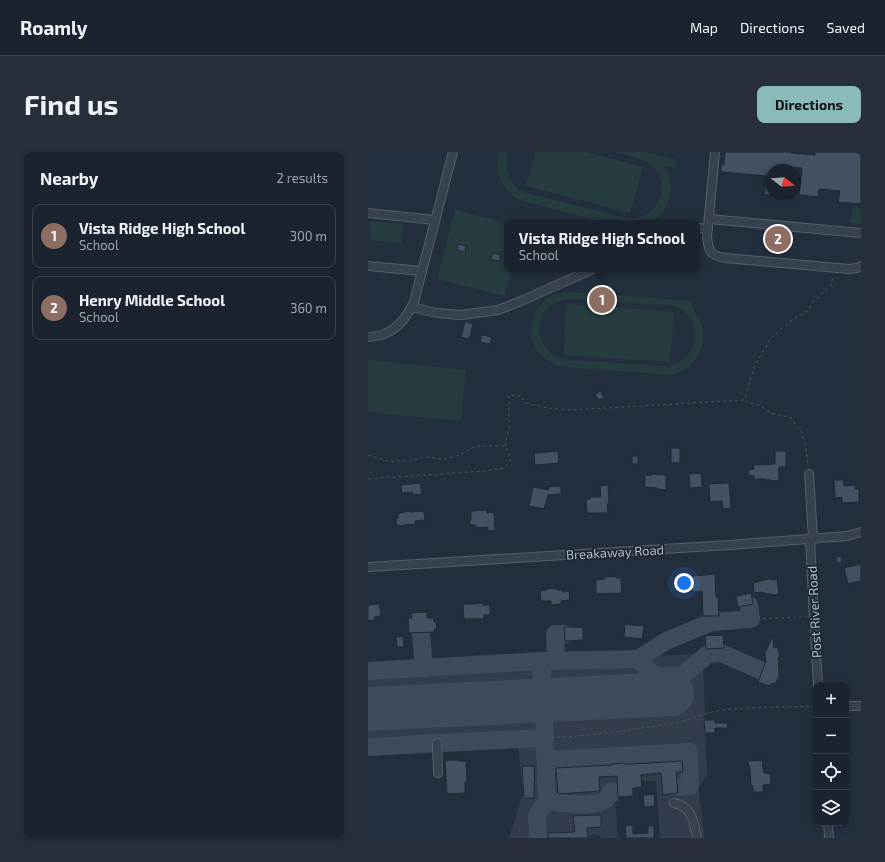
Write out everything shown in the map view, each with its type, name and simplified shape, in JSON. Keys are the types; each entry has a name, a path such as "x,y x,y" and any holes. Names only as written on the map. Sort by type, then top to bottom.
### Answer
{"street":[{"path":"368,337 388,333 403,321 412,307 453,152"},
{"path":"715,152 707,237 708,248 712,253 725,258 836,268 849,269 861,266"},
{"path":"368,213 435,220"},
{"path":"709,219 861,233"},
{"path":"700,228 708,229"},
{"path":"368,266 422,271"},
{"path":"412,307 436,313 461,315 498,310 521,302 586,272"},
{"name":"Post River Road","path":"809,474 818,682"},
{"name":"Breakaway Road","path":"368,567 723,545 847,536 861,532"},
{"path":"849,706 861,706"},
{"path":"437,743 438,773"},
{"path":"674,803 679,804 689,810 697,838"},
{"path":"828,826 829,838"}],"path":[{"path":"744,400 755,366 771,338 789,322 807,311 814,301 830,286 836,268"},
{"path":"504,446 509,427 509,395 521,396 526,403 548,408 571,410 744,400 760,406 772,414 790,417 802,433 806,447 809,474"},
{"path":"368,455 391,462 408,462 423,456 444,459 460,455 476,446 504,446"},
{"path":"368,478 484,471 504,468 510,461 509,453 504,446"},
{"path":"751,619 814,617"},
{"path":"545,738 618,732 681,722 720,710 813,706"}],"shaded area":[{"path":"694,654 703,662 707,775 698,788 704,838 660,838 656,781 633,781 633,796 618,797 620,802 615,801 618,838 602,838 593,834 590,838 509,838 523,792 518,748 368,756 368,670"}],"green space":[{"path":"499,152 508,152 506,164 508,175 510,180 523,192 630,219 649,213 655,206 660,199 662,181 658,173 647,162 612,152 646,152 677,160 675,168 663,165 670,180 670,197 663,212 654,220 596,220 523,201 516,197 505,188 501,181 497,167"},
{"path":"535,152 587,152 643,167 630,213 526,186"},
{"path":"852,208 861,209 861,224 850,223"},
{"path":"455,210 504,222 504,272 511,272 505,296 437,279"},
{"path":"371,221 402,224 401,243 369,240"},
{"path":"566,292 693,301 692,307 700,321 703,332 703,340 698,356 687,368 671,375 566,367 548,361 539,353 535,346 531,330 532,321 535,313 546,300 555,294","holes":["571,299 668,305 680,309 689,316 694,325 695,336 693,346 688,355 679,362 667,366 567,360 554,355 546,347 541,337 540,327 542,317 548,308 558,302"]},
{"path":"567,304 674,312 670,362 563,355"},
{"path":"368,360 466,370 461,421 368,412"}],"building":[{"path":"725,152 791,152 815,155 815,152 861,152 861,204 838,202 840,191 819,189 818,197 801,195 801,164 765,164 765,176 721,172 721,164 724,165"},
{"path":"458,244 466,246 465,252 457,250"},
{"path":"493,253 501,255 499,261 491,259"},
{"path":"465,321 473,324 469,339 461,337"},
{"path":"482,335 492,337 490,344 480,342"},
{"path":"600,391 604,397 599,400 595,395"},
{"path":"671,448 680,448 680,463 671,463"},
{"path":"558,451 559,463 535,465 534,453"},
{"path":"775,451 786,451 786,467 779,467 779,480 771,481 766,479 754,479 754,475 749,476 748,470 754,469 753,465 775,464"},
{"path":"632,456 638,456 638,464 632,464"},
{"path":"701,473 702,487 690,488 689,474"},
{"path":"645,475 666,475 666,490 645,487"},
{"path":"834,480 844,480 844,486 855,485 855,489 859,489 859,502 842,503 842,497 835,498"},
{"path":"420,483 422,494 413,495 413,492 402,493 401,485"},
{"path":"729,483 731,508 723,509 722,501 710,502 709,484"},
{"path":"608,485 608,513 587,513 586,499 590,499 590,497 601,497 600,486"},
{"path":"561,486 561,494 548,495 544,509 529,506 533,487 549,490 548,487"},
{"path":"487,510 487,513 494,512 495,530 488,531 488,527 476,528 475,525 470,525 471,511"},
{"path":"410,511 423,511 425,520 415,521 415,524 397,526 396,519 398,518 398,514"},
{"path":"841,556 842,562 837,563 836,557"},
{"path":"861,564 861,581 848,584 844,568"},
{"path":"715,574 719,616 703,616 702,591 693,592 693,590 690,590 690,586 684,587 682,584 682,579 689,578 689,576"},
{"path":"616,576 616,578 621,578 622,593 596,594 596,580"},
{"path":"768,579 777,579 779,594 771,595 762,592 754,593 753,583"},
{"path":"557,588 557,590 562,590 563,592 569,591 570,600 561,601 561,604 551,605 551,601 541,601 540,591"},
{"path":"751,593 753,604 738,607 736,596"},
{"path":"478,603 490,605 490,615 484,615 484,619 464,619 463,604"},
{"path":"379,604 381,616 374,617 375,620 368,621 368,605"},
{"path":"427,612 427,618 434,618 434,622 436,622 437,629 434,629 435,632 409,633 408,618 412,618 411,613"},
{"path":"625,624 644,626 642,639 624,637"},
{"path":"564,627 583,627 583,640 565,641"},
{"path":"723,635 724,648 706,649 705,636"},
{"path":"403,636 404,647 397,647 396,637"},
{"path":"773,636 774,648 778,647 779,652 780,658 778,658 780,674 775,684 772,683 770,686 758,682 766,661 765,653"},
{"path":"704,720 715,720 715,723 727,723 728,728 715,728 715,733 705,733"},
{"path":"446,760 466,761 467,782 465,782 465,793 447,794"},
{"path":"762,760 764,773 770,773 771,784 763,785 763,792 753,792 748,761"},
{"path":"682,761 683,772 676,772 678,793 663,795 661,773 641,775 642,787 633,788 633,796 618,797 617,776 599,777 600,791 558,794 556,768 624,763 632,764"},
{"path":"522,766 534,766 534,798 524,798"},
{"path":"654,794 655,806 644,807 643,795"},
{"path":"601,815 601,827 587,828 588,838 548,838 548,833 575,832 573,816"},
{"path":"625,825 633,825 633,834 648,833 648,826 654,826 654,838 626,838"}],"taxiway":[{"path":"712,622 751,619 749,605"},
{"path":"638,659 666,641 712,622 712,616"},
{"path":"421,633 424,668"},
{"path":"556,660 555,634 565,634"},
{"path":"672,681 676,681 708,654 721,653 762,671"},
{"path":"368,671 541,661 638,659 655,677 672,676 672,694"},
{"path":"368,747 545,738 541,661"},
{"path":"538,838 537,815 547,801 545,748"},
{"path":"546,760 689,752 690,786 677,787"},
{"path":"547,801 578,804 595,803 606,799 611,791"}],"runway":[{"path":"368,709 672,694"}],"place":[{"name":"Henry Middle School","path":"778,239"},
{"name":"Vista Ridge High School","path":"602,300"}]}
